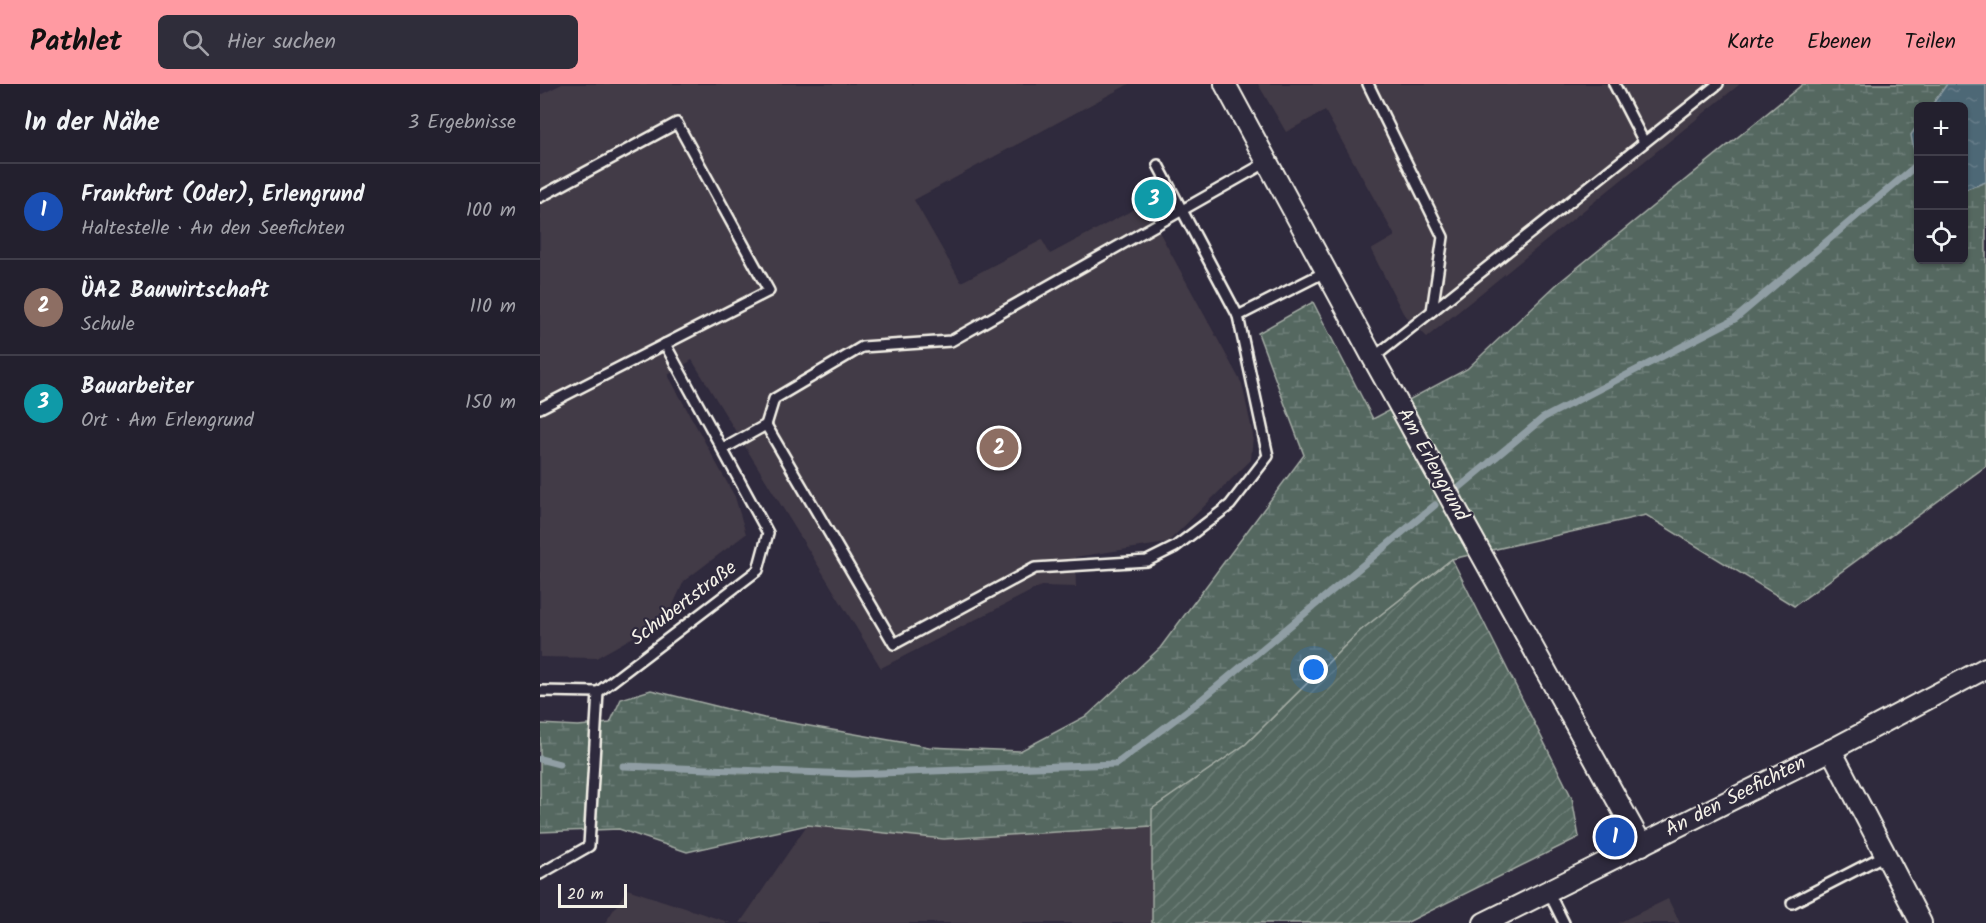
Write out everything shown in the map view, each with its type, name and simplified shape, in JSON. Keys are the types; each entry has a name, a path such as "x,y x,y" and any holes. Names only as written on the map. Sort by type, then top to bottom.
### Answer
{"street":[{"name":"Am Erlengrund","path":"1225,84 1373,358 1642,844"},
{"name":"An den Seefichten","path":"1484,923 1831,750 1986,668"},
{"path":"1831,750 1921,923"}],"lane":[{"path":"1368,84 1443,237 1432,312"},
{"path":"1614,84 1644,142"},
{"path":"1373,358 1718,84"},
{"path":"540,197 677,123 769,291 540,408"},
{"path":"723,449 766,425 774,399 862,347 951,340 1267,162"},
{"path":"766,425 894,644 1035,568 1147,561 1175,547 1230,505 1268,456 1238,316 1158,165"},
{"path":"1238,316 1326,271"},
{"name":"Schubertstraße","path":"598,692 758,570 768,533 665,344"},
{"path":"540,691 598,692 589,846 540,874"},
{"path":"1792,903 1885,855"},
{"path":"1548,891 1564,923"}],"shaded area":[{"path":"562,84 1129,84 914,200 961,282 1042,240 1050,254 1144,204 1242,384 1253,435 1251,460 1167,543 1075,557 1076,587 1041,586 881,668 692,360 668,375 735,497 746,534 684,581 667,618 596,658 540,657 540,95"},
{"path":"1258,84 1740,84 1427,337 1403,313 1371,250 1395,236 1325,111 1286,132"},
{"path":"807,825 944,839 1152,826 1152,923 740,923"},
{"path":"627,889 731,923 605,923"},
{"path":"1668,899 1680,923 1618,923"}],"green space":[{"path":"1803,84 1986,84 1986,466 1794,606 1646,515 1452,559 1360,631 1246,744 1153,809 1152,826 944,839 807,825 687,852 619,829 540,832 540,724 578,726 610,723 621,699 651,690 764,718 929,747 1020,751 1088,715 1160,648 1304,455 1258,333 1313,302 1373,419 1467,369 1556,285"},
{"path":"1452,559 1572,798 1579,837 1406,923 1152,923 1152,809 1246,744 1360,631"}],"water":[{"path":"1947,84 1986,84 1986,182 1968,189 1968,102 1934,102"},
{"path":"1914,130 1914,150 1911,135"}],"waterway":[{"path":"1460,487 1543,418 1735,319 1914,167"},
{"path":"623,766 853,774 1116,764 1201,700 1435,505"},
{"path":"540,759 559,764"}],"place":[{"name":"Bauarbeiter","path":"1154,199"},
{"name":"ÜAZ Bauwirtschaft","path":"999,448"},
{"name":"Frankfurt (Oder), Erlengrund","path":"1615,837"}]}
